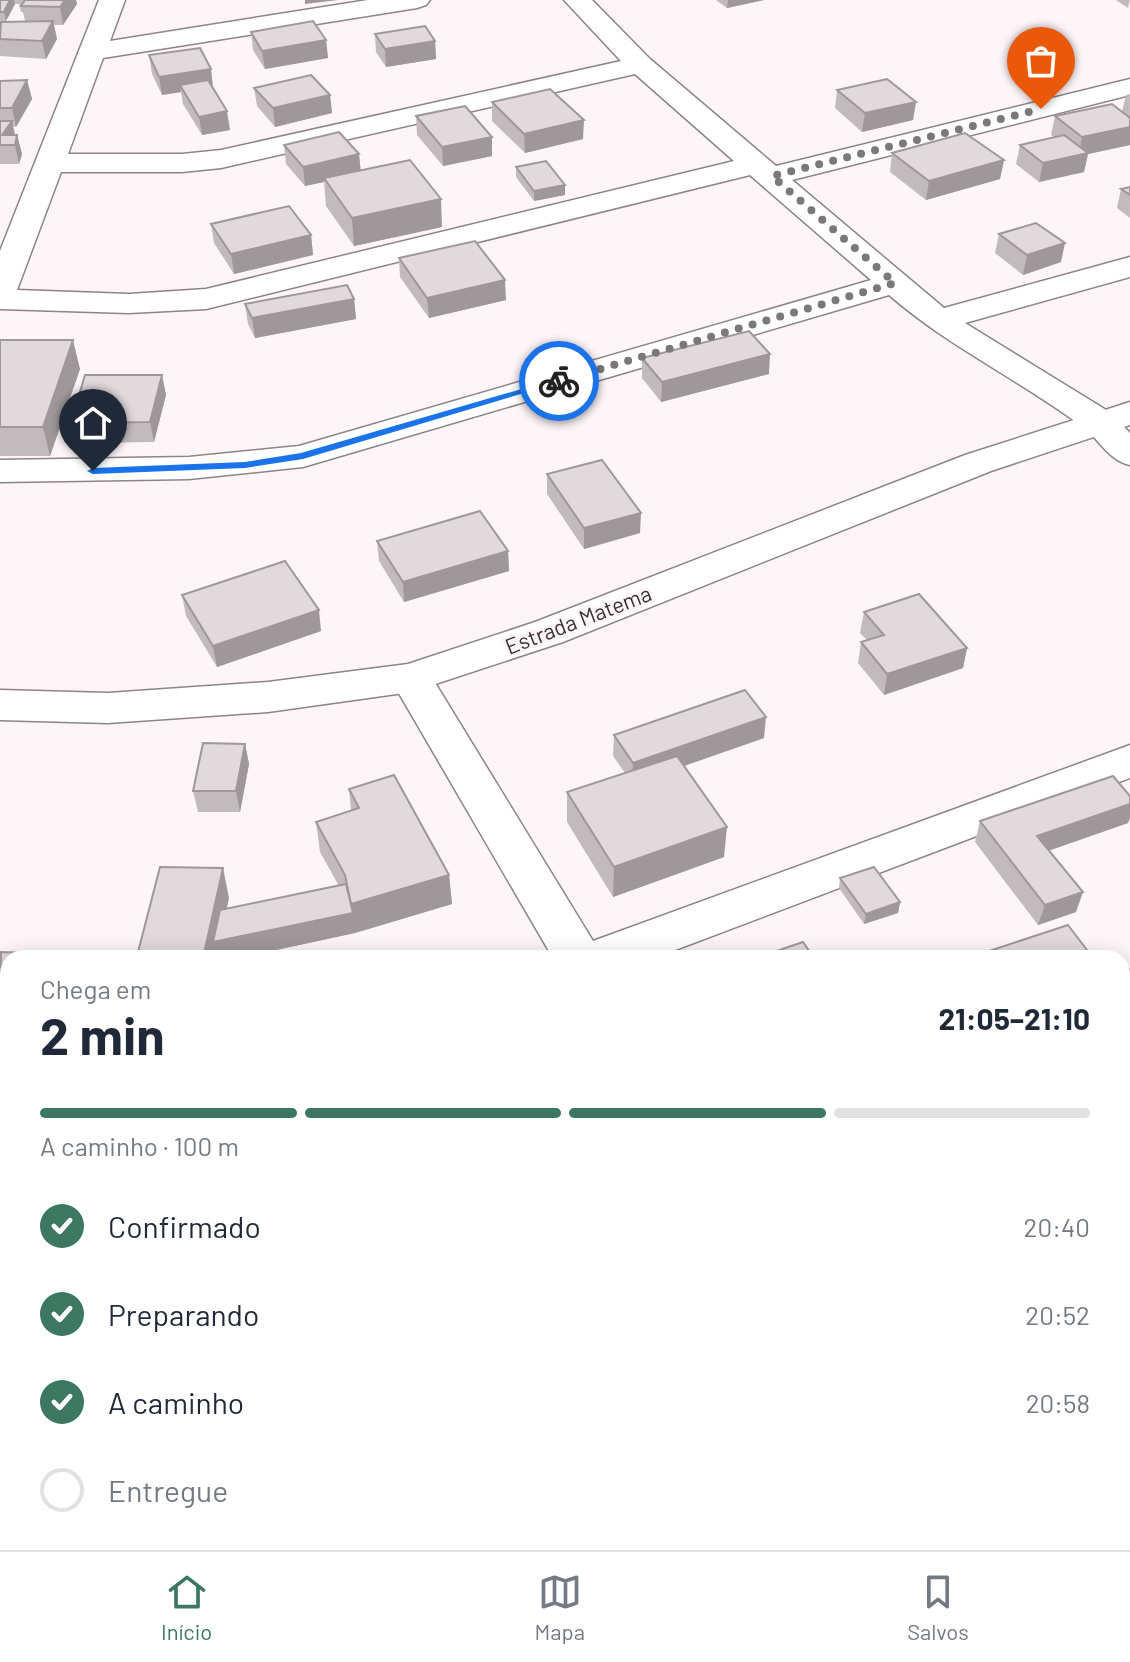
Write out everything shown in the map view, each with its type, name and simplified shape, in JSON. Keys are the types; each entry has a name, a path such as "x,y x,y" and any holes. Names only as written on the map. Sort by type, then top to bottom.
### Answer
{"street":[{"path":"112,0 2,282 104,305 155,305 206,299 1130,87"},
{"path":"92,52 417,0"},
{"path":"577,0 640,65 938,320 1114,417 1130,454"},
{"path":"50,163 182,163 221,159 640,65"},
{"path":"938,320 1130,267"},
{"path":"0,471 154,470 245,465 303,456 895,283"},
{"name":"Estrada Matema","path":"0,705 108,708 268,697 411,678 549,632 978,463 1114,417"},
{"path":"411,678 573,950"},
{"path":"622,950 1130,761"}],"building":[{"path":"0,0 10,0 4,12 0,12"},
{"path":"25,0 65,0 60,7 21,6"},
{"path":"53,21 42,41 0,39 1,22"},
{"path":"313,21 326,40 262,51 251,32"},
{"path":"425,26 435,41 385,49 375,34"},
{"path":"200,48 211,69 159,77 149,55"},
{"path":"311,75 330,95 273,108 254,88"},
{"path":"887,79 916,102 865,113 837,90"},
{"path":"27,80 12,108 0,108 0,81"},
{"path":"208,80 227,111 199,117 180,85"},
{"path":"550,89 584,120 524,134 492,102"},
{"path":"1112,104 1130,118 1130,127 1082,137 1055,116"},
{"path":"465,106 492,137 442,147 416,116"},
{"path":"0,121 12,121 2,135 17,135 15,145 0,145"},
{"path":"339,132 359,154 303,167 284,145"},
{"path":"965,133 1004,160 929,181 892,153"},
{"path":"1064,135 1088,153 1043,163 1020,145"},
{"path":"410,160 441,199 352,218 324,178"},
{"path":"546,161 565,185 534,191 516,167"},
{"path":"289,206 311,235 231,254 211,224"},
{"path":"1036,223 1065,243 1027,255 999,234"},
{"path":"475,241 505,280 427,298 399,258"},
{"path":"347,285 354,299 252,318 245,304"},
{"path":"749,331 770,354 662,382 642,358"},
{"path":"0,340 73,340 43,427 0,427"},
{"path":"85,375 162,375 150,422 71,423"},
{"path":"602,460 641,513 584,528 547,474"},
{"path":"480,511 508,551 403,582 377,541"},
{"path":"285,561 319,610 213,646 182,595"},
{"path":"919,594 967,648 887,674 861,642 884,635 864,612"},
{"path":"745,690 766,717 633,763 614,735"},
{"path":"203,743 245,744 236,791 193,791"},
{"path":"677,756 727,827 614,867 567,792"},
{"path":"394,775 449,875 351,904 345,875 316,822 359,808 349,789"},
{"path":"1113,776 1130,796 1130,804 1037,836 1083,892 1045,905 980,821"},
{"path":"160,867 223,868 205,950 139,950"},
{"path":"874,867 900,902 866,914 840,878"},
{"path":"346,884 353,913 213,942 220,910"},
{"path":"1068,925 1087,950 992,950"},
{"path":"803,942 808,950 780,950"}],"way so far":[{"path":"559,381 895,283 772,176 1041,109"}],"route":[{"path":"93,471 245,465 303,456 559,381"}]}
